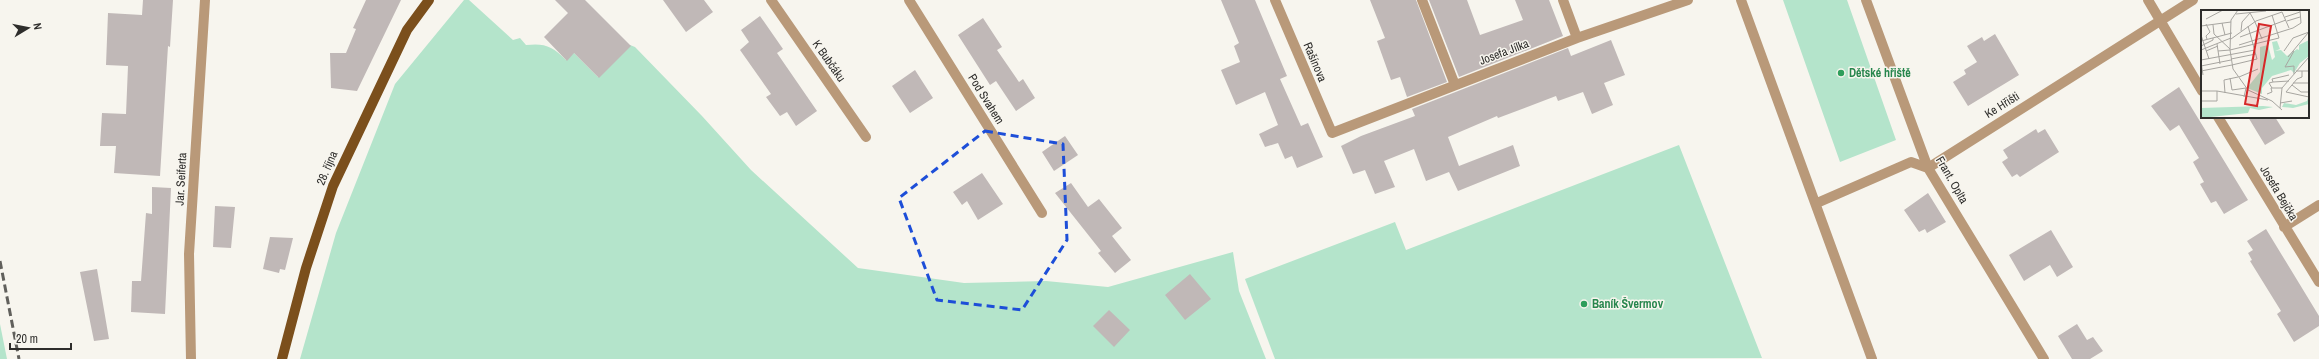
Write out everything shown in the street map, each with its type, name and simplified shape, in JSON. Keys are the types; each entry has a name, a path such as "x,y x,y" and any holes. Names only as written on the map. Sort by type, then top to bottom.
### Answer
{"main road":[{"name":"28. října","path":"282,359 306,268 333,186 407,30 429,0"}],"street":[{"name":"Jar. Seiferta","path":"191,359 189,254 205,0"},
{"name":"K Bubčáku","path":"771,0 866,137"},
{"name":"Pod Svahem","path":"909,0 1042,213"},
{"name":"Rašínova","path":"1275,0 1332,133"},
{"path":"1422,0 1455,85"},
{"path":"1563,0 1577,38"},
{"name":"Josefa Jílka","path":"1332,133 1577,38 1688,0"},
{"path":"1741,0 1872,359"},
{"name":"Frant. Oplta","path":"1866,0 1928,168 2044,359"},
{"path":"2148,0 2201,88"},
{"name":"Ke Hřišti","path":"1928,168 2160,20 2194,0"},
{"name":"Josefa Bejčka","path":"2219,118 2319,282"},
{"path":"1816,203 1911,162 1928,168"},
{"path":"2284,226 2319,205"}],"highlighted area":[{"path":"985,131 1063,144 1067,240 1022,310 937,300 899,198"}],"green space":[{"path":"464,0 469,0 513,40 520,38 526,45 548,46 557,51 566,60 573,52 598,77 630,45 635,47 702,116 751,170 858,268 964,283 1046,281 1108,287 1233,252 1239,291 1266,359 300,359 336,233 395,84"},
{"name":"Dětské hřiště","path":"1783,0 1847,0 1896,140 1840,162"},
{"name":"Baník Švermov","path":"1679,145 1762,358 1275,359 1245,279 1395,222 1406,250"},
{"path":"0,324 7,359 0,359"}],"building":[{"path":"143,0 173,0 170,47 168,46 160,176 114,173 116,146 100,146 102,113 126,114 128,66 106,65 108,13 142,15"},
{"path":"366,0 401,0 357,91 331,88 330,53 346,53 356,29 353,28"},
{"path":"555,0 585,0 631,46 599,78 574,53 567,61 544,37 568,13"},
{"path":"663,0 704,0 713,12 686,32"},
{"path":"1221,0 1255,0 1287,76 1280,79 1301,126 1308,123 1323,157 1297,168 1292,156 1285,159 1278,143 1265,147 1259,134 1278,125 1265,92 1236,105 1221,70 1240,62 1234,46 1239,43"},
{"path":"1370,0 1416,0 1447,82 1407,97 1400,77 1391,80 1377,41 1385,38"},
{"path":"1429,0 1467,0 1480,35 1523,20 1515,0 1549,0 1563,36 1459,77"},
{"path":"760,16 783,49 777,53 817,111 796,126 787,112 780,116 766,97 771,94 740,50 749,42 741,30"},
{"path":"983,18 1002,47 997,50 1019,82 1023,79 1035,98 1016,111 996,81 990,85 958,35"},
{"path":"1995,34 2019,75 1968,106 1953,82 1966,74 1964,70 1977,62 1967,46 1982,37 1984,41"},
{"path":"1611,40 1625,75 1604,83 1613,105 1592,114 1583,92 1558,101 1556,96 1498,118 1497,116 1448,137 1459,166 1513,145 1520,166 1458,191 1449,172 1426,181 1414,149 1384,161 1395,187 1375,194 1365,170 1353,174 1341,146 1361,136 1415,116 1412,109 1568,48 1571,56"},
{"path":"915,70 933,98 910,113 892,86"},
{"path":"2179,87 2248,200 2224,214 2216,201 2211,203 2200,184 2204,182 2193,162 2199,158 2179,125 2170,131 2151,106"},
{"path":"2249,118 2276,118 2285,133 2265,145"},
{"path":"2036,129 2038,133 2045,129 2059,152 2020,177 2017,174 2012,177 2002,162 2008,158 2003,150"},
{"path":"1065,136 1078,155 1054,171 1042,152"},
{"path":"982,173 1003,204 978,220 967,201 962,205 953,192"},
{"path":"1071,183 1088,207 1099,199 1122,228 1112,236 1131,260 1115,273 1098,253 1101,251 1055,193"},
{"path":"152,187 171,188 165,314 131,312 132,281 141,281 146,213 152,214"},
{"path":"1928,193 1946,222 1927,233 1925,229 1919,232 1904,210"},
{"path":"215,206 235,207 231,248 213,247"},
{"path":"2266,229 2319,316 2319,326 2294,342 2277,314 2281,311 2250,261 2252,260 2248,253 2253,250 2247,241"},
{"path":"2051,230 2073,267 2057,277 2050,265 2024,281 2009,255"},
{"path":"270,237 293,238 285,270 280,269 279,273 263,269"},
{"path":"97,269 109,339 94,341 80,272"},
{"path":"1190,274 1211,299 1185,320 1165,295"},
{"path":"1109,310 1130,330 1114,347 1093,326"},
{"path":"2077,324 2087,340 2093,337 2103,351 2090,359 2072,359 2058,336"}],"railway":[{"path":"0,261 19,359"}],"place":[{"name":"Dětské hřiště","path":"1841,73"},
{"name":"Baník Švermov","path":"1584,304"}]}
